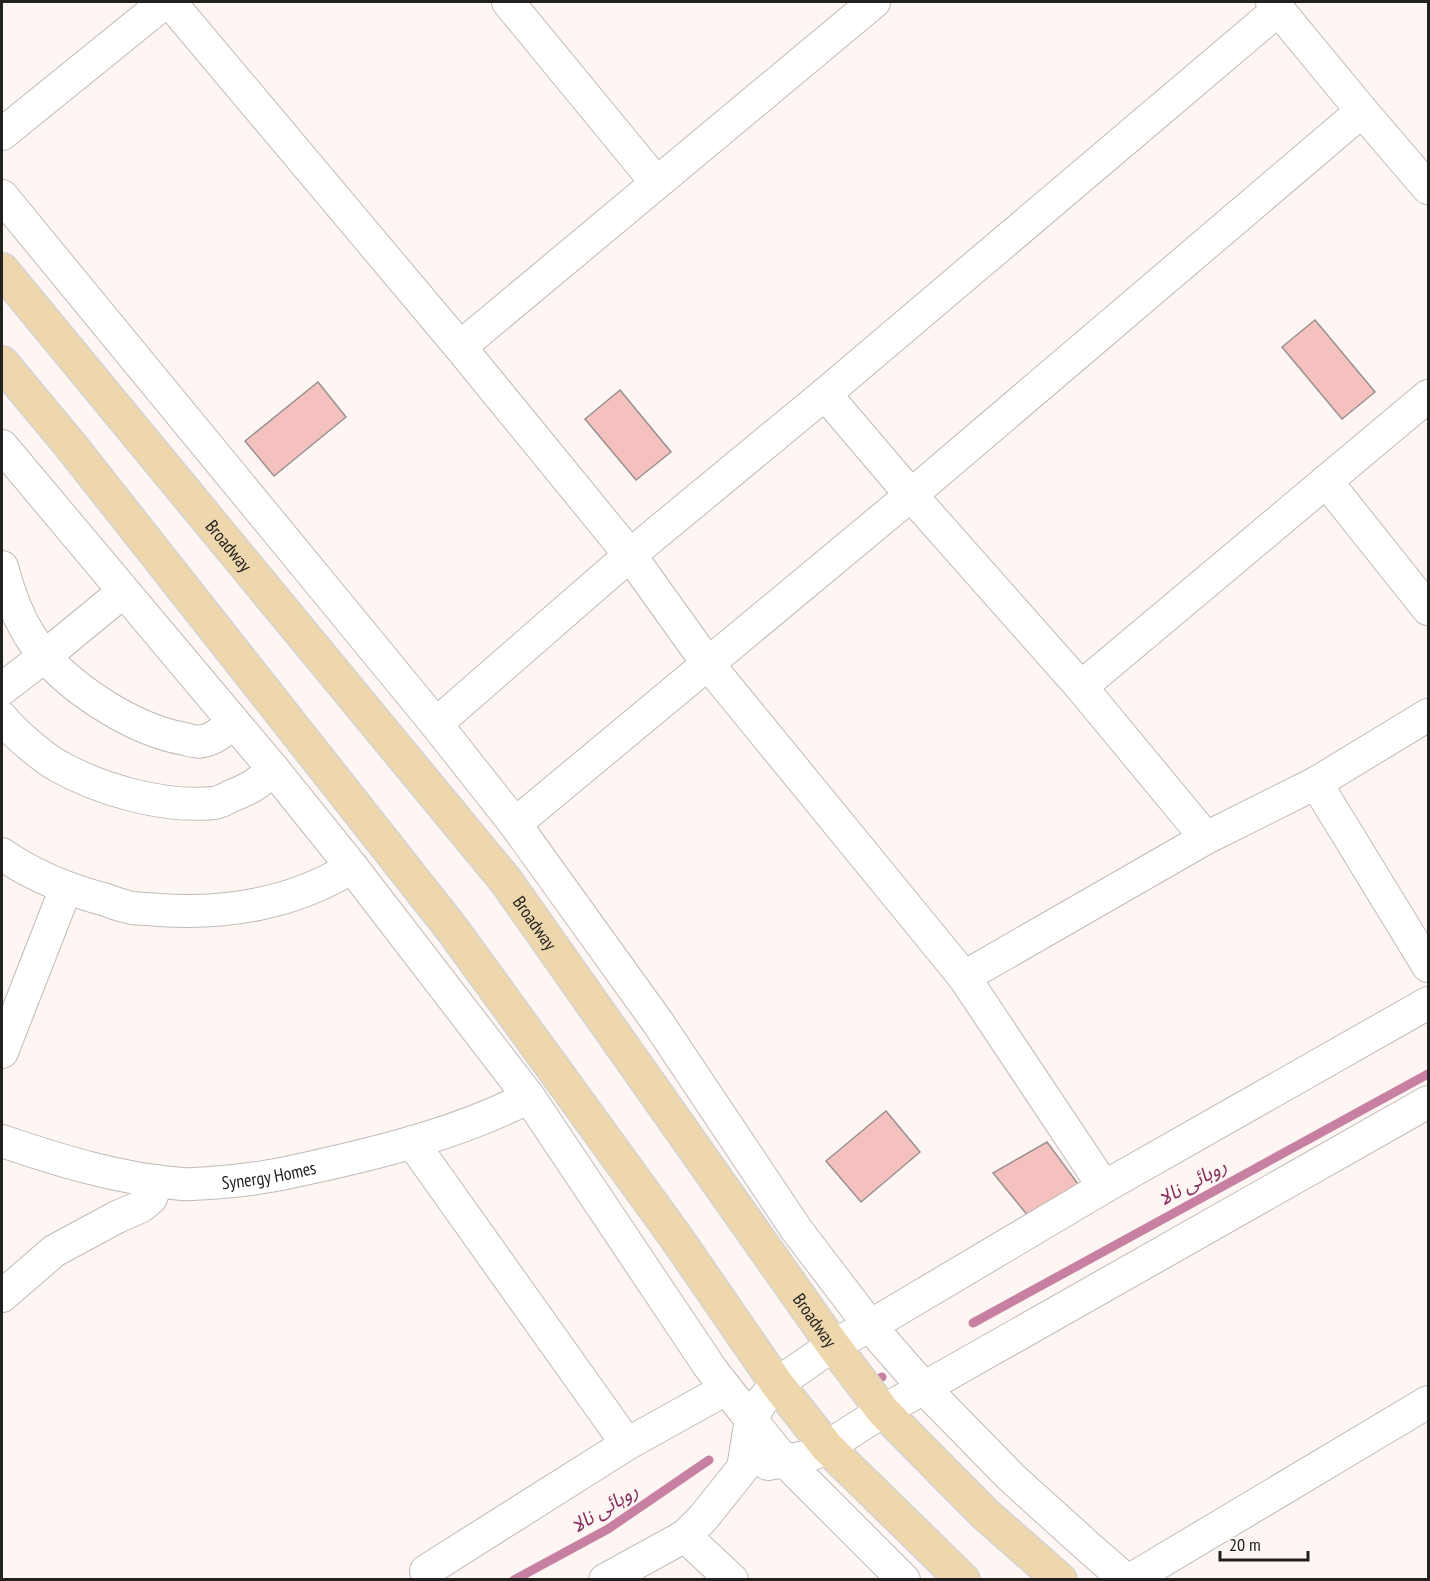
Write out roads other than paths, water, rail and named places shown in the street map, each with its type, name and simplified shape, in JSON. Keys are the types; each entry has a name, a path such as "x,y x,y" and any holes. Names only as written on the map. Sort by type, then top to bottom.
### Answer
{"main road":[{"name":"Broadway","path":"2,270 506,881 833,1345 883,1411 985,1514 1060,1580"},
{"path":"2,363 71,446 452,929 675,1236 777,1384 827,1447 963,1580"}],"street":[{"path":"2,134 165,2"},
{"path":"170,2 460,346 630,555 708,664 964,977 1104,1187"},
{"path":"508,2 656,182"},
{"path":"460,346 874,2"},
{"path":"436,724 630,555 825,394 1275,6 1428,188"},
{"path":"514,824 910,495 1362,111"},
{"path":"2,196 436,724 514,824 659,1024 796,1228 870,1326 924,1388 1011,1477 1086,1545 1128,1580 1423,1413"},
{"path":"825,394 910,495 1081,687 1206,838"},
{"path":"1081,687 1428,396"},
{"path":"5,458 123,592 274,770 352,867 528,1097 726,1389 786,1462 904,1580"},
{"path":"1326,481 1428,609"},
{"path":"2,567 12,597 34,642 67,678 99,702 160,732 177,738 201,742 217,735 234,723"},
{"path":"2,689 123,592"},
{"path":"964,977 1206,838 1316,783 1428,714"},
{"path":"2,718 6,724 57,765 128,794 178,803 216,802 251,789 274,770"},
{"path":"1316,783 1428,966"},
{"path":"2,854 23,868 66,888 132,908 178,911 232,909 289,897 333,879 352,867"},
{"path":"2,1052 66,888"},
{"path":"606,1580 685,1536 703,1518 743,1468 751,1419 762,1401 777,1384 833,1345 870,1326 1104,1187 1428,1003"},
{"name":"Synergy Homes","path":"2,1141 70,1164 157,1181 185,1184 269,1177 335,1163 412,1142 500,1112 528,1097"},
{"path":"743,1468 806,1457 827,1447 883,1411 1428,1101"},
{"path":"412,1142 627,1443"},
{"path":"7,1280 54,1251 140,1207 152,1198 157,1181"},
{"path":"426,1572 627,1443 726,1389"},
{"path":"685,1536 732,1580"}],"waterway":[{"name":"روہائی نالا","path":"973,1323 1428,1074"},
{"name":"روہائی نالا","path":"514,1580 608,1529 709,1460"}]}
